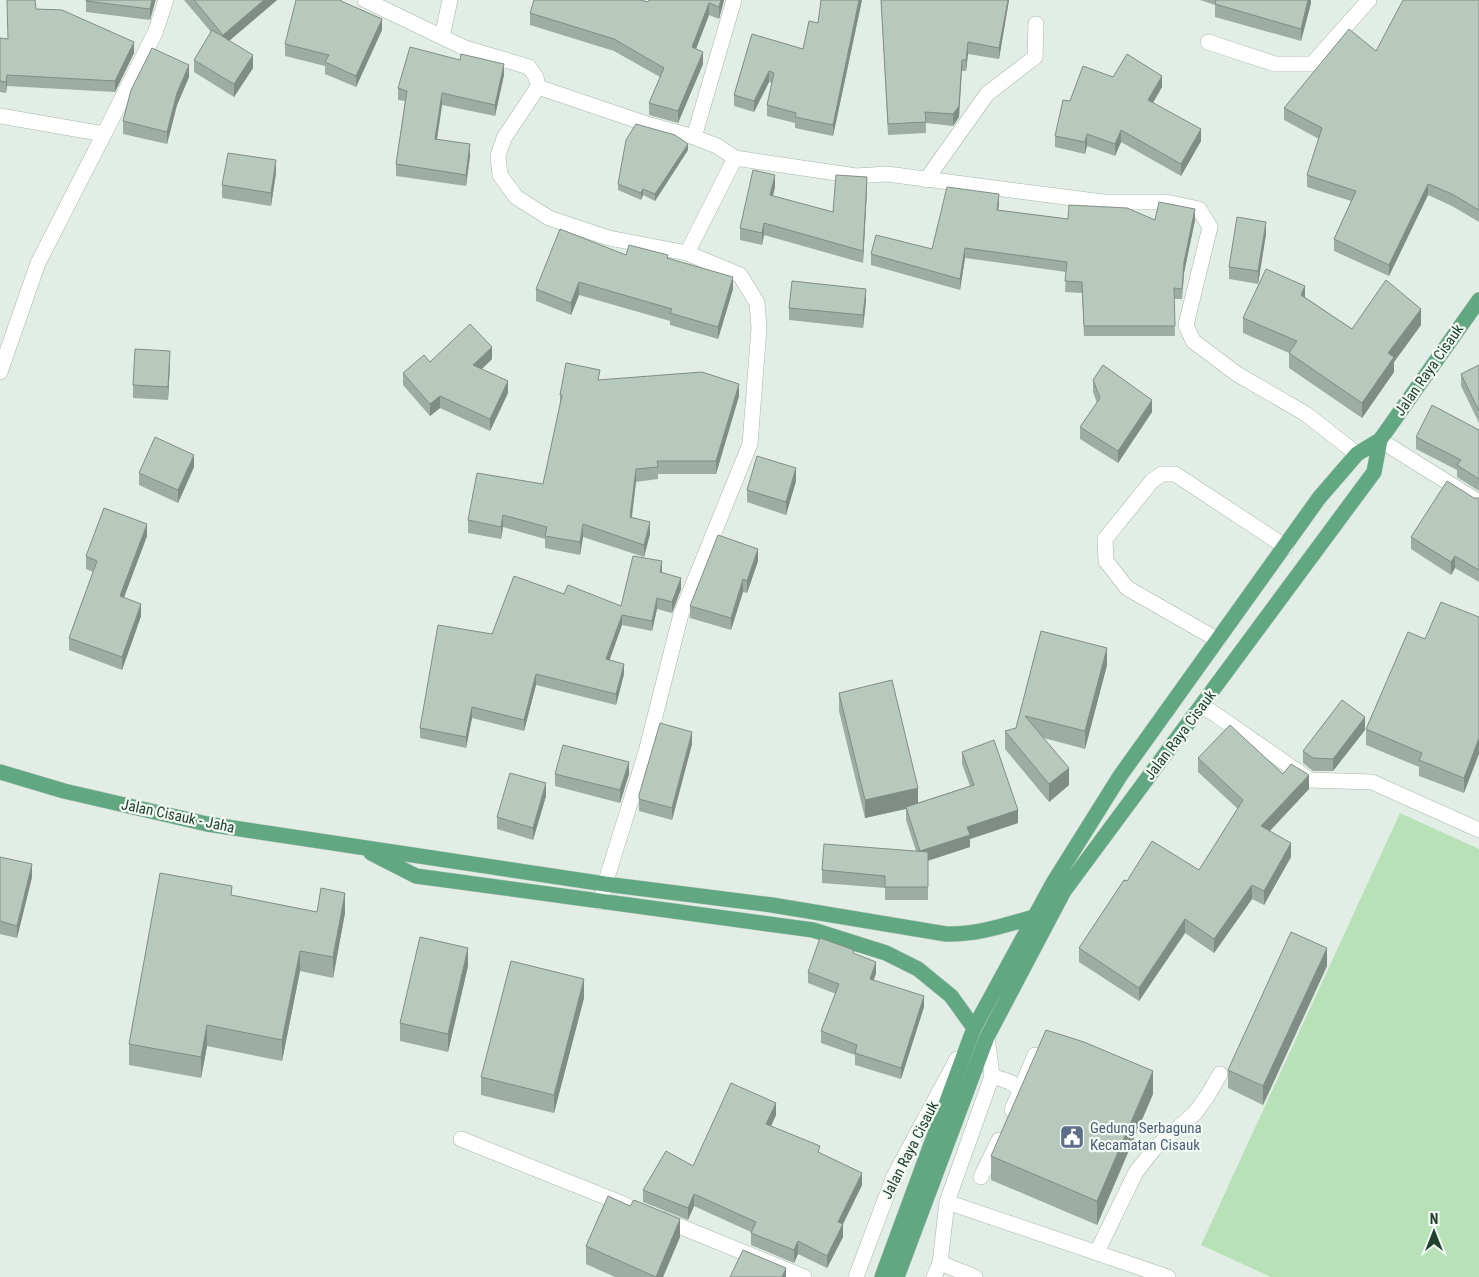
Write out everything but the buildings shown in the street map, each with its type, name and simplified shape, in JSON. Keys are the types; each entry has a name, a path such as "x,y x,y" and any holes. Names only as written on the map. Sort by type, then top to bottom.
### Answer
{"main road":[{"name":"Jalan Raya Cisauk","path":"897,1277 912,1219 974,1028 1034,917 1120,776 1286,547 1319,498 1357,454 1380,440 1479,300"},
{"name":"Jalan Raya Cisauk","path":"882,1277 912,1219 987,1037 1064,890 1374,472 1380,440"},
{"path":"1357,454 1374,472"},
{"name":"Jalan Cisauk - Jaha","path":"0,772 64,791 206,824 605,884 772,905 946,934 985,931 1034,917"},
{"path":"359,847 416,876 813,930 886,953 918,969 950,996 974,1028"}],"street":[{"path":"0,372 38,263 155,32 166,0"},
{"path":"365,0 465,48 529,67 536,76 538,87 504,138 498,156 500,175 516,197 549,218 609,238 687,253 740,274 757,303 759,328 750,444 682,614 646,752 601,902"},
{"path":"442,37 450,0"},
{"path":"694,137 734,0"},
{"path":"1208,42 1275,64 1312,64 1369,0"},
{"path":"926,180 987,94 1035,58 1036,24"},
{"path":"538,87 647,124 694,137 717,146 735,158 856,176 887,174 1103,202 1166,202 1198,209 1210,227 1186,325 1193,342 1237,374 1306,414 1357,454"},
{"path":"0,116 104,134"},
{"path":"687,253 735,158"},
{"path":"1380,440 1479,502"},
{"path":"1218,640 1127,588 1106,562 1105,539 1152,481 1162,474 1175,474 1286,547"},
{"path":"1202,705 1310,780 1372,782 1479,830"},
{"name":"Jalan Raya Cisauk","path":"856,1277 894,1176 974,1028"},
{"path":"975,1277 937,1270 947,1202 992,1076 987,1037"},
{"path":"981,1177 1038,1048 1044,1043"},
{"path":"1097,1252 1136,1172 1154,1149 1195,1113 1220,1074"},
{"path":"992,1076 1010,1082 1020,1089"},
{"path":"461,1139 804,1277"},
{"path":"947,1202 1168,1277"}],"green space":[{"path":"1400,813 1479,849 1479,1277 1271,1277 1201,1245"}],"place":[{"name":"Gedung Serbaguna Kecamatan Cisauk","path":"1072,1137"}]}
